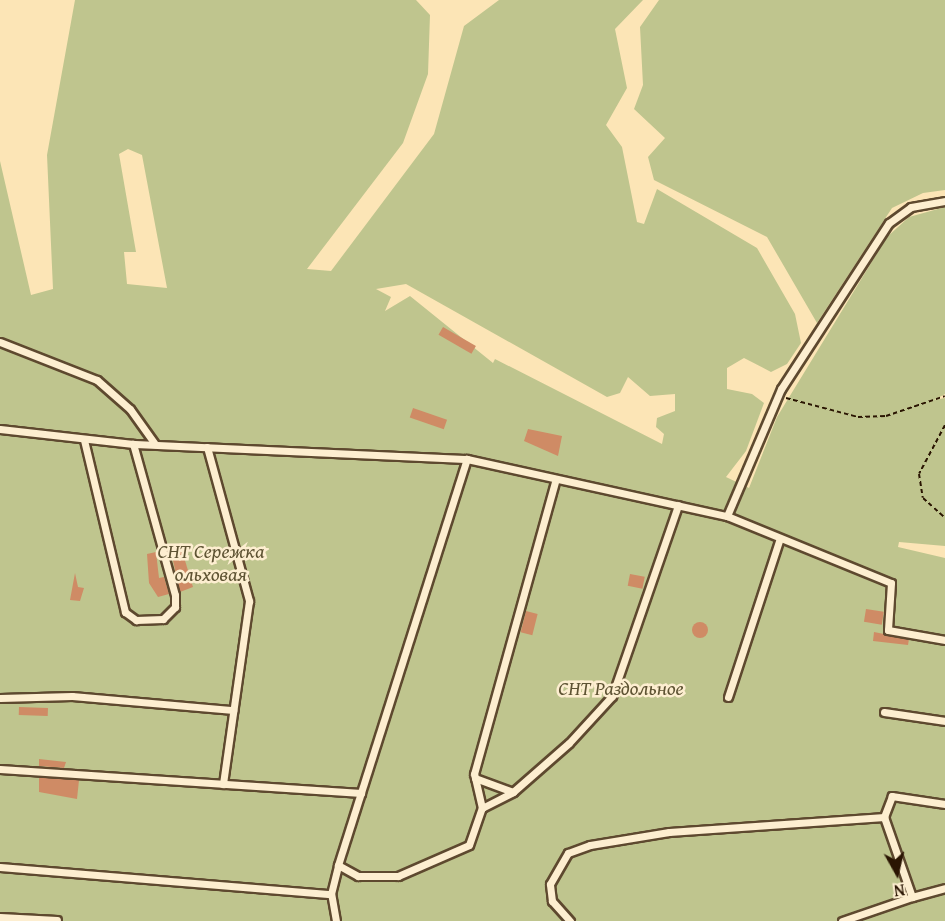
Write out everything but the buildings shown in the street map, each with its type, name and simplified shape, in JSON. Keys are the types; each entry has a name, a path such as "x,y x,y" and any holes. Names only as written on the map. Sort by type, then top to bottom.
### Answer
{"lane":[{"path":"727,516 776,401 889,223 911,207 945,201"},
{"path":"0,342 97,380 130,409 155,444"},
{"path":"0,429 133,444 467,459 678,505 727,516 891,583 888,630 945,640"},
{"path":"84,440 92,491 124,612 136,620 163,618 176,607 175,595 133,444"},
{"path":"207,447 249,600 223,784"},
{"path":"336,921 331,894 338,866 467,459"},
{"path":"338,866 358,876 398,876 468,845 482,808 475,778 555,478"},
{"path":"482,808 513,792 612,696 678,505"},
{"path":"728,697 780,538"},
{"path":"0,698 72,696 233,710"},
{"path":"884,712 945,721"},
{"path":"0,769 361,793"},
{"path":"475,778 513,792"},
{"path":"912,897 884,817 892,796 945,804"},
{"path":"570,921 552,901 550,884 568,854 590,845 669,832 884,817"},
{"path":"0,867 331,894"},
{"path":"842,921 945,888"},
{"path":"0,917 57,920"}],"path":[{"path":"776,401 802,399 858,417 886,416 945,396"},
{"path":"945,425 919,474 923,498 945,518"}],"green space":[{"path":"75,0 416,0 430,15 428,74 403,143 307,269 331,271 434,134 464,26 499,0 643,0 615,29 627,88 606,125 622,147 637,222 644,224 657,189 757,248 795,314 801,343 787,364 771,372 744,358 727,368 727,389 752,394 764,403 746,451 726,477 749,488 777,417 887,237 909,217 945,207 945,394 934,400 945,398 945,546 899,542 898,547 945,558 945,921 0,921 0,161 31,295 53,289 47,155","holes":["128,149 142,155 167,288 127,284 124,252 136,252 119,154","406,284 607,397 620,393 628,377 650,396 675,394 675,411 657,418 656,427 664,434 662,444 495,359 493,363 410,296 385,311 391,297 376,289"]},
{"path":"659,0 945,0 945,190 923,193 892,208 817,323 767,237 654,180 648,157 665,138 634,109 643,85 640,27"}],"park label":[{"name":"СНТ Сережка ольховая","path":"211,562"},
{"name":"СНТ Раздольное","path":"621,687"}]}
